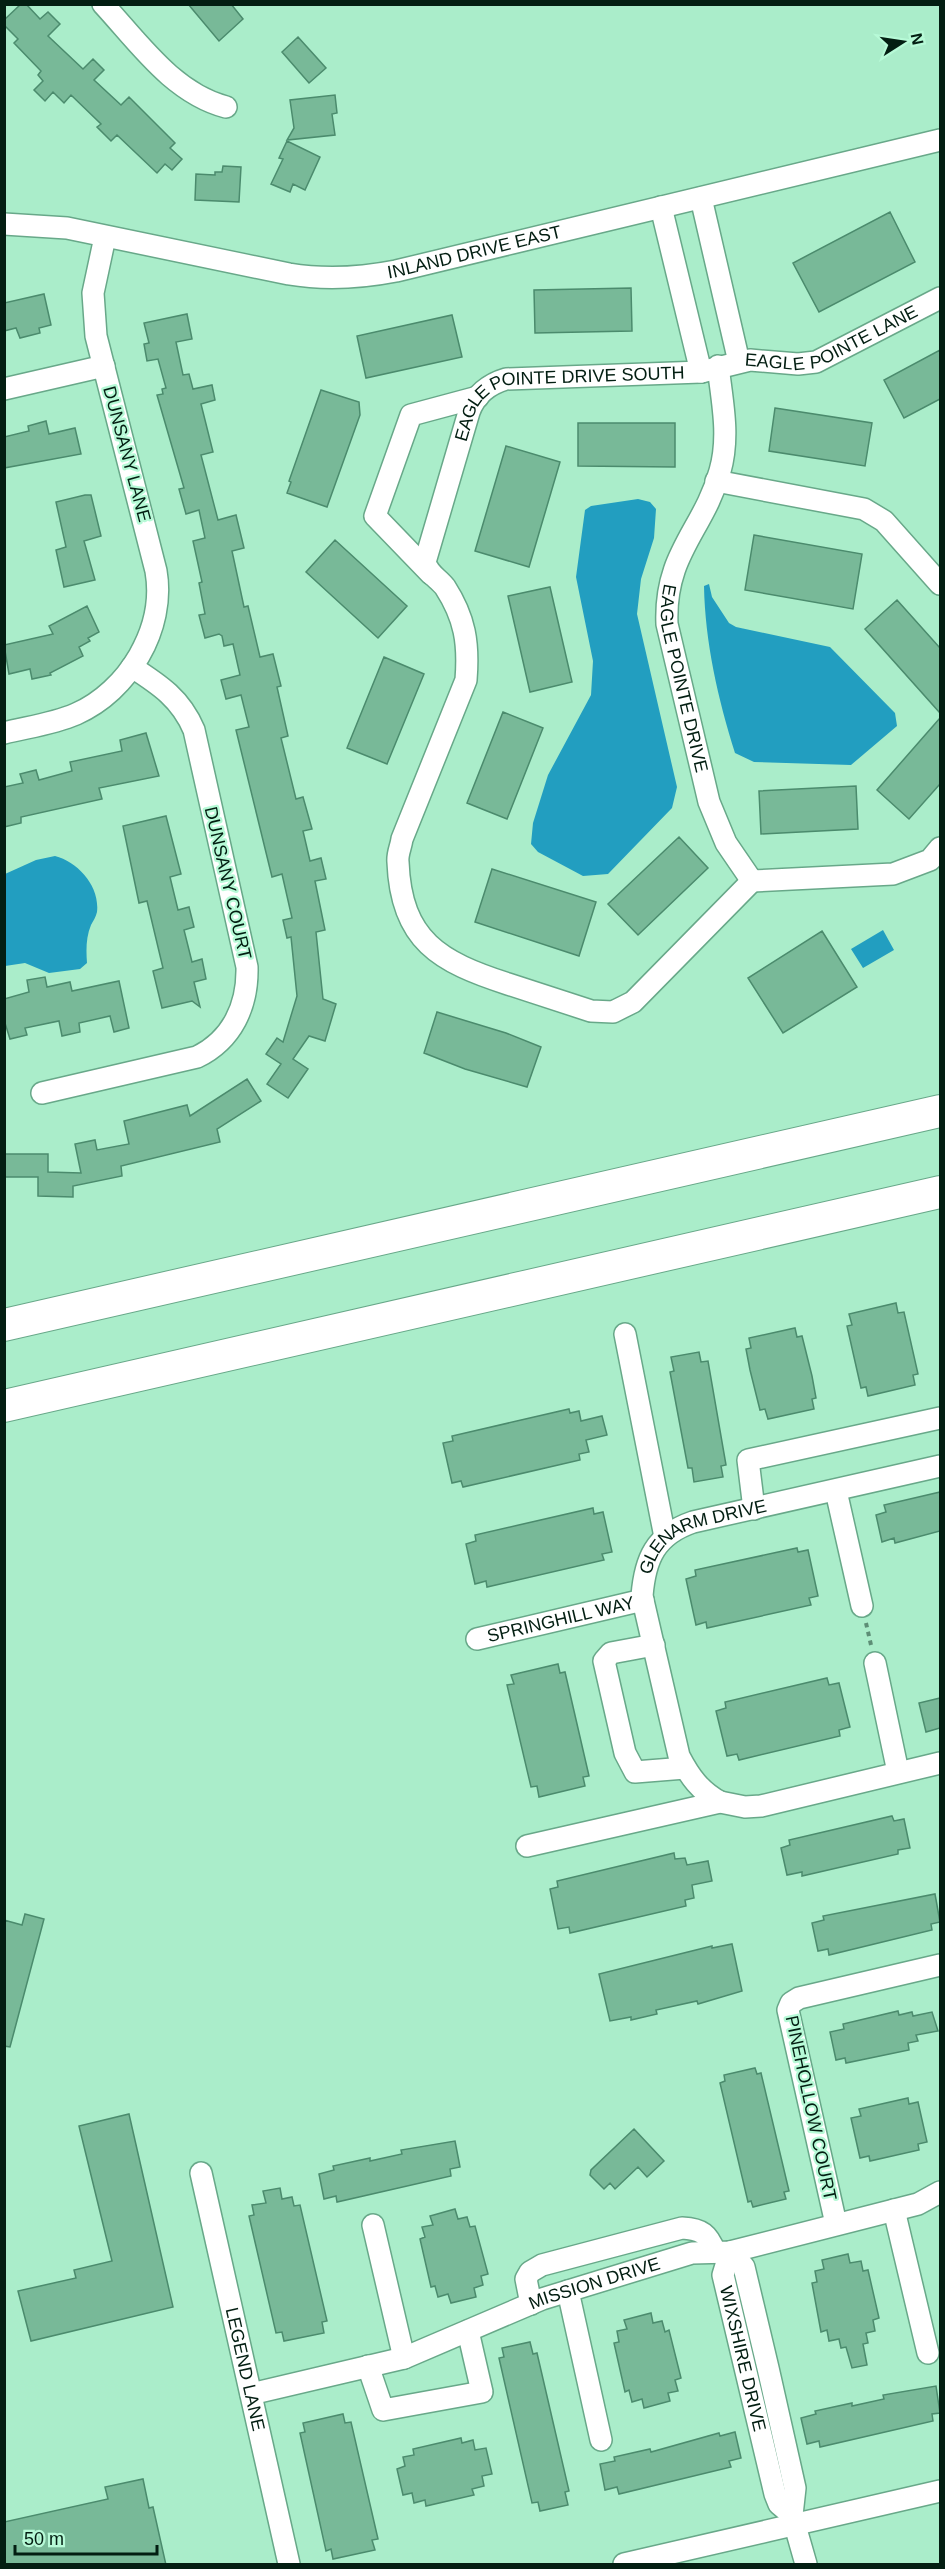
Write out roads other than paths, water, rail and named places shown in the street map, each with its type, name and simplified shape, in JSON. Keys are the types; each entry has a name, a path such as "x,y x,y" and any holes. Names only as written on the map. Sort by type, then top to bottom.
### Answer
{"highway":[{"path":"4,1325 940,1111"},
{"path":"4,1406 940,1192"}],"street":[{"path":"103,4 172,78 201,98 226,107"},
{"name":"INLAND DRIVE EAST","path":"4,224 67,228 289,274 342,278 396,270 940,140"},
{"path":"701,198 739,362"},
{"name":"EAGLE POINTE DRIVE","path":"661,207 725,431 716,481 676,561 667,598 667,624 709,802 726,843 752,881"},
{"name":"DUNSANY LANE","path":"4,733 58,721 84,710 114,688 132,667 152,626 158,580 96,336 93,293 105,237"},
{"name":"EAGLE POINTE LANE","path":"709,369 739,362 798,364 816,362 940,298"},
{"path":"4,389 104,366"},
{"name":"EAGLE POINTE DRIVE SOUTH","path":"431,574 426,567 427,556 469,412 478,396 490,385 512,378 709,369"},
{"path":"478,396 411,415 375,516 443,585 458,608 465,625 468,652 465,680 402,839 398,857 399,881 406,911 422,938 435,951 458,967 474,973 591,1011 613,1012 633,1002 752,881 893,874 930,860 940,848"},
{"path":"716,481 864,509 884,522 940,584"},
{"name":"DUNSANY COURT","path":"42,1093 197,1057 212,1048 232,1028 246,995 247,967 194,730 186,712 174,696 132,667"},
{"path":"625,1334 665,1537"},
{"path":"754,1509 748,1460 940,1418"},
{"name":"GLENARM DRIVE","path":"720,1802 704,1792 685,1768 679,1756 643,1600 644,1570 650,1556 665,1537 693,1522 940,1466"},
{"path":"836,1491 862,1606"},
{"name":"SPRINGHILL WAY","path":"477,1639 643,1600"},
{"path":"654,1645 611,1653 604,1661 625,1753 635,1772 685,1768"},
{"path":"875,1663 898,1772"},
{"path":"527,1846 720,1802 745,1807 761,1806 940,1763"},
{"name":"PINEHOLLOW COURT","path":"836,2224 788,2010 791,2003 799,1998 940,1965"},
{"name":"LEGEND LANE","path":"201,2173 289,2565"},
{"name":"MISSION DRIVE","path":"251,2394 404,2358 531,2304 692,2253 722,2252 894,2210 918,2204 940,2192"},
{"path":"894,2210 928,2353"},
{"path":"373,2225 404,2358"},
{"path":"531,2304 526,2279 530,2272 542,2265 682,2228 698,2229 708,2236 722,2252"},
{"name":"WIXSHIRE DRIVE","path":"722,2252 723,2275 775,2494 779,2504 794,2520 806,2565"},
{"path":"568,2291 601,2440"},
{"path":"368,2366 383,2410 482,2391 468,2331"},
{"path":"624,2565 794,2520 940,2491"}],"water":[{"path":"638,499 650,502 656,509 654,538 641,579 637,614 677,787 672,808 608,874 583,876 538,852 531,844 533,823 548,775 591,695 593,661 576,577 585,510 591,506"},
{"path":"709,584 712,597 729,623 736,627 830,647 895,713 897,726 851,765 754,762 735,753 723,712 710,649 704,586"},
{"path":"55,856 72,864 86,876 95,893 97,912 88,934 87,963 80,969 49,973 25,963 5,966 5,874 36,860"},
{"path":"883,930 894,950 863,968 851,949"}]}
